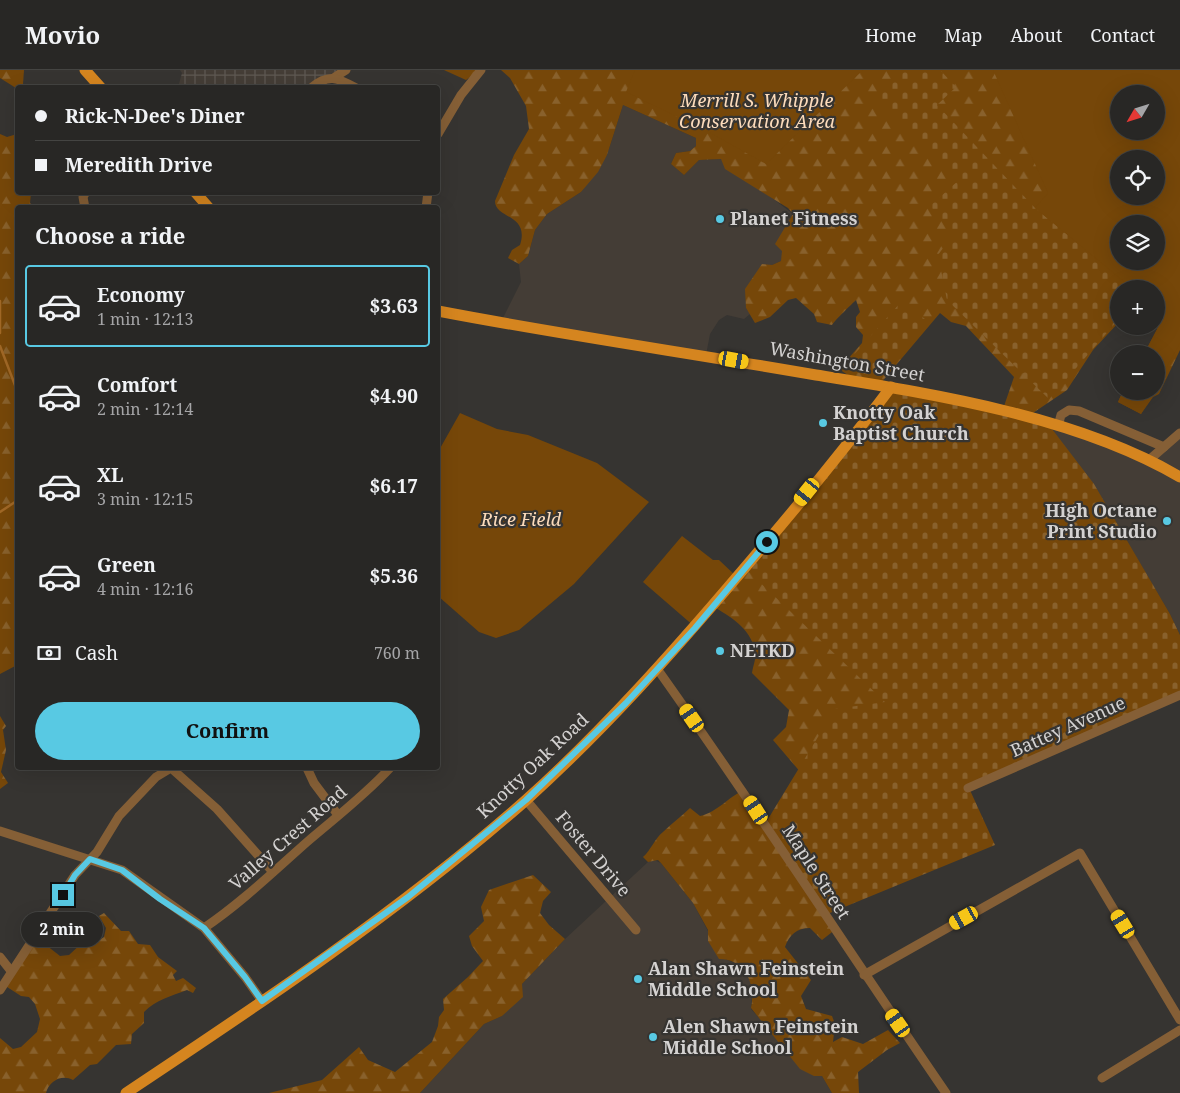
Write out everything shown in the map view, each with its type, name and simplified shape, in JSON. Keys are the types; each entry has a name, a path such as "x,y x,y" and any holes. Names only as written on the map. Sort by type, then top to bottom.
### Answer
{"main road":[{"path":"85,70 98,85"},
{"path":"197,195 206,205"},
{"name":"Washington Street","path":"440,311 943,397 1058,426 1149,460 1180,477"},
{"name":"Knotty Oak Road","path":"126,1093 262,1001 408,897 526,800 658,670 854,436 891,387"}],"street":[{"path":"315,85 321,80 335,78 346,70"},
{"path":"440,131 461,95 481,70"},
{"path":"335,78 350,85"},
{"path":"1058,426 1061,415 1069,410 1079,411 1164,446"},
{"path":"1149,460 1180,433"},
{"name":"Maple Street","path":"658,670 737,782 864,975 946,1093"},
{"name":"Battey Avenue","path":"968,788 1180,695"},
{"path":"0,990 75,875 97,852 119,816 156,777 168,770"},
{"path":"173,770 217,809 273,872"},
{"path":"308,770 314,783 338,815"},
{"name":"Valley Crest Road","path":"204,928 225,914 378,781 388,770"},
{"name":"Foster Drive","path":"526,800 636,930"},
{"path":"0,831 122,870 160,899 204,928 245,977 262,1001"},
{"path":"864,975 1080,852 1180,1020"},
{"path":"0,957 11,971"},
{"path":"1102,1078 1180,1030"}],"shaded area":[{"path":"180,70 339,70 313,85 177,85 182,73"},
{"path":"623,105 696,138 696,146 690,151 676,153 671,164 684,175 699,160 721,159 793,214 781,261 772,265 746,308 750,314 744,319 727,315 719,320 710,334 706,355 502,320 521,282 519,264 528,256 535,230 547,214 581,192 607,155"},
{"path":"1049,425 1149,458 1180,434 1180,635 1170,614 1104,502"},
{"name":"Alan Shawn Feinstein Middle School","path":"654,860 661,863 693,903 708,931 708,941 725,959 739,965 748,975 753,986 751,1009 822,1076 832,1093 420,1093 484,1024 502,1016 521,989 522,984 565,939 648,862"}],"green space":[{"path":"0,70 24,70 23,84 15,85 15,87 0,78"},
{"path":"444,70 480,70 466,80"},
{"path":"501,70 1180,70 1180,350 1165,381 1165,345 1149,345 1154,335 1165,335 1165,280 1140,280 1148,270 1165,270 1165,215 1156,215 1156,205 1165,205 1165,150 1132,150 1123,140 1165,140 1165,85 1110,85 1111,140 1071,228 1110,262 1110,270 1119,270 1130,280 1110,280 1110,332 1093,350 1067,390 1027,417 1002,412 1014,377 966,326 951,322 940,313 880,384 855,380 839,369 862,343 863,335 856,327 856,317 860,312 856,300 832,325 817,322 814,314 796,298 788,300 770,317 755,323 746,308 745,289 762,264 772,265 781,261 782,251 775,244 793,214 788,208 725,169 721,159 699,160 684,175 671,164 676,153 690,151 696,146 696,138 623,105 607,155 598,172 581,192 547,214 535,230 528,256 519,264 508,258 512,250 520,245 522,235 516,222 496,207 495,201 514,155 529,129 526,106 510,78"},
{"name":"Merrill S. Whipple Conservation Area","path":"635,70 863,70 766,164 709,132 626,92"},
{"path":"900,70 940,70 956,87 937,105 1035,208 1122,280 1110,280 1110,329 1049,399 947,300 938,255 954,233 930,206 958,181 874,97"},
{"path":"993,70 1180,70 1180,343 1165,370 1165,345 1149,345 1154,335 1165,335 1165,280 1122,280 1110,270 1165,270 1165,215 1110,215 1110,270 1035,208 1048,193"},
{"path":"0,134 7,137 15,135 15,195 31,195 30,203 32,205 15,205 15,666 0,674"},
{"path":"902,301 930,323 881,377 841,369"},
{"path":"891,387 1049,425 1094,484 1170,614 1180,635 1180,695 969,788 995,845 825,915 765,824 835,709 885,702 745,568"},
{"path":"1119,400 1151,400 1141,414 1118,402"},
{"path":"1119,400 1149,400 1141,414 1118,402"},
{"name":"Rice Field","path":"460,413 497,429 528,435 597,463 649,502 574,584 519,630 496,638 479,632 440,598 440,448"},
{"path":"682,536 713,560 719,560 737,577 695,627 643,582"},
{"path":"746,568 888,703 802,774 773,740 786,727 789,710 752,673 755,652 749,635 732,619 712,606"},
{"path":"0,716 6,726 3,730 6,750 1,772 8,783 0,789"},
{"path":"744,790 836,929 822,940 810,928 801,929 791,936 785,947 811,980 801,996 806,1009 832,1016 835,1024 833,1042 842,1037 863,1044 888,1030 900,1043 887,1050 858,1072 859,1093 832,1093 822,1076 814,1076 800,1069 751,1008 752,991 750,982 742,968 736,963 719,959 708,941 708,930 693,903 658,860 648,862 643,857 660,835 690,808 700,816 706,814"},
{"path":"533,875 551,892 543,901 540,913 549,925 565,939 522,984 523,997 502,1016 484,1024 420,1093 269,1093 322,1080 359,1047 368,1060 395,1072 432,1042 439,1017 444,1010 443,999 483,961 472,946 469,936 484,921 481,907 489,890"},
{"path":"104,913 121,931 129,931 138,944 150,945 158,957 177,971 173,975 176,981 183,978 196,988 193,993 187,990 154,1004 144,1012 144,1023 132,1034 131,1044 116,1045 97,1064 90,1065 73,1080 60,1078 50,1085 46,1093 0,1093 0,1038 13,1049 21,1047 37,1032 40,1019 35,1004 29,997 21,996 4,985 37,938 60,956 69,955 82,943 91,946 104,937 106,928 99,916"}],"waterway":[{"path":"0,301 0,333"},
{"path":"0,346 15,385"},
{"path":"0,512 15,502"}],"place":[{"name":"Planet Fitness","path":"720,219"},
{"name":"Knotty Oak Baptist Church","path":"823,423"},
{"name":"High Octane Print Studio","path":"1167,521"},
{"name":"NETKD","path":"720,651"},
{"name":"Alan Shawn Feinstein Middle School","path":"638,979"},
{"name":"Alen Shawn Feinstein Middle School","path":"653,1037"}],"route":[{"path":"63,895 75,875 90,859 122,870 160,899 204,928 245,977 262,1001 408,897 526,800 658,670 767,542"}]}
